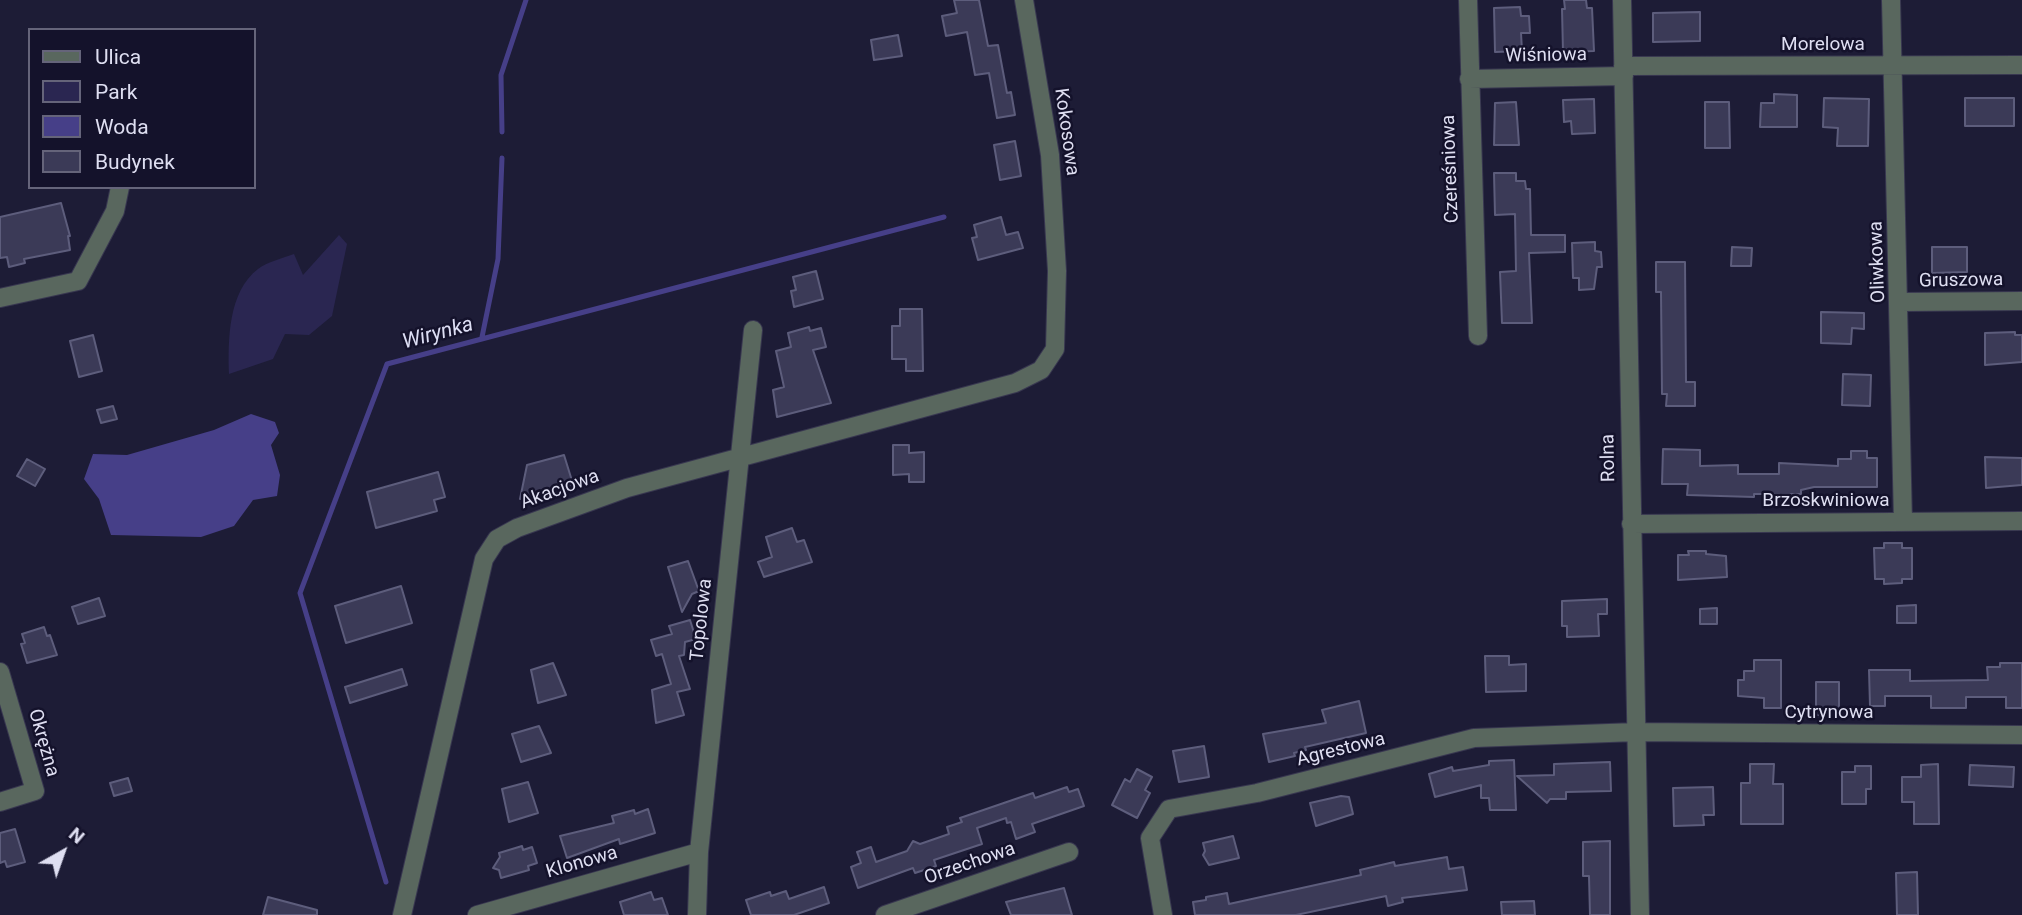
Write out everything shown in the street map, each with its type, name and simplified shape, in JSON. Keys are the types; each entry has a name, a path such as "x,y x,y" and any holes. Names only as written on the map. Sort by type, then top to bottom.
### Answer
{"street":[{"name":"Kokosowa","path":"1015,383 1041,370 1055,349 1058,271 1050,155 1024,0"},
{"name":"Czereśniowa","path":"1468,0 1478,336"},
{"name":"Rolna","path":"1622,0 1640,915"},
{"name":"Oliwkowa","path":"1891,0 1903,522"},
{"name":"Morelowa","path":"1624,71 2022,65"},
{"name":"Wiśniowa","path":"1469,79 1624,71"},
{"path":"0,298 78,281 115,211 120,189"},
{"name":"Gruszowa","path":"1900,302 2022,301"},
{"name":"Topolowa","path":"697,915 699,852 753,330"},
{"name":"Akacjowa","path":"402,915 484,559 497,539 516,528 627,488 739,460 1015,383"},
{"name":"Brzoskwiniowa","path":"1631,524 2022,521"},
{"name":"Okrężna","path":"0,671 35,791 0,802"},
{"name":"Cytrynowa","path":"1636,732 2022,735"},
{"name":"Agrestowa","path":"1163,915 1150,838 1169,809 1257,793 1474,738 1636,732"},
{"name":"Klonowa","path":"477,915 699,852"},
{"name":"Orzechowa","path":"885,915 1069,852"}],"green space":[{"path":"339,235 347,244 332,316 309,335 285,334 273,359 229,374 232,317 235,303 248,279 270,262 294,254 303,275"}],"water":[{"path":"251,414 275,422 279,433 271,445 280,475 277,496 253,500 234,526 201,537 111,535 99,499 84,479 93,454 127,455 214,430"}],"building":[{"path":"954,0 979,0 988,46 998,45 1007,93 1011,92 1015,115 997,118 989,73 975,75 967,32 946,36 942,16 957,13"},
{"path":"1564,0 1586,0 1587,8 1592,8 1594,51 1563,52"},
{"path":"1520,7 1521,16 1529,16 1530,33 1521,33 1522,51 1495,52 1494,8"},
{"path":"1700,12 1700,41 1653,42 1653,13"},
{"path":"898,35 902,56 874,60 871,40"},
{"path":"1774,94 1797,95 1797,127 1760,127 1761,103 1774,103"},
{"path":"1824,98 1869,99 1868,146 1837,146 1838,128 1823,127"},
{"path":"1965,98 2014,98 2014,126 1965,126"},
{"path":"1594,99 1595,133 1572,134 1571,121 1564,122 1563,100"},
{"path":"1516,102 1519,145 1494,145 1495,103"},
{"path":"1705,102 1729,102 1730,148 1705,148"},
{"path":"1015,141 1021,176 1000,180 994,145"},
{"path":"1494,173 1516,173 1516,181 1525,181 1526,189 1530,189 1531,235 1565,235 1565,252 1529,253 1532,323 1502,323 1500,272 1516,271 1515,214 1495,215"},
{"path":"61,203 70,236 70,250 24,259 25,263 9,267 7,257 0,258 0,217"},
{"path":"1001,217 1006,235 1018,232 1023,248 978,260 972,238 977,237 974,225"},
{"path":"1595,242 1595,251 1601,252 1602,267 1597,267 1594,289 1579,290 1579,278 1573,278 1572,243"},
{"path":"1732,247 1752,248 1751,266 1731,266"},
{"path":"1932,247 1967,247 1967,272 1932,273"},
{"path":"1656,262 1685,262 1686,382 1695,382 1695,406 1666,406 1667,394 1662,394 1661,292 1656,292"},
{"path":"816,271 823,299 794,307 791,291 796,290 793,277"},
{"path":"900,309 922,309 923,371 906,371 906,359 892,359 892,326 900,326"},
{"path":"1821,312 1864,313 1864,329 1852,328 1851,344 1821,343"},
{"path":"809,327 810,331 821,328 826,347 813,350 831,403 777,417 773,390 784,387 776,351 791,347 788,333"},
{"path":"2015,332 2015,335 2022,335 2022,362 1985,365 1985,333"},
{"path":"93,335 102,371 79,377 70,341"},
{"path":"1843,374 1871,375 1870,406 1842,405"},
{"path":"113,406 117,419 101,423 97,410"},
{"path":"893,445 909,445 909,453 924,452 924,482 909,482 909,474 893,475"},
{"path":"1663,449 1700,450 1700,466 1738,465 1738,474 1779,474 1779,463 1838,466 1838,459 1851,459 1851,451 1867,451 1867,458 1877,458 1877,487 1814,487 1801,490 1801,494 1754,494 1754,497 1687,495 1688,484 1662,484"},
{"path":"564,455 573,484 520,499 527,465"},
{"path":"1985,457 2022,458 2022,485 1986,488"},
{"path":"27,459 45,469 35,486 17,476"},
{"path":"438,472 445,497 434,500 437,511 376,528 367,492"},
{"path":"792,528 797,542 804,540 812,562 764,577 758,562 772,557 766,537"},
{"path":"1884,543 1902,543 1902,548 1912,548 1912,579 1902,579 1902,583 1884,584 1884,579 1875,579 1874,548 1884,548"},
{"path":"1688,551 1706,551 1706,554 1726,556 1727,577 1678,580 1678,555 1689,555"},
{"path":"688,561 699,591 692,594 682,612 668,567"},
{"path":"401,586 412,623 346,643 335,606"},
{"path":"99,598 105,616 78,624 72,607"},
{"path":"1607,599 1607,614 1598,614 1599,636 1567,637 1567,626 1562,626 1562,601"},
{"path":"1916,605 1916,623 1897,623 1897,606"},
{"path":"1717,608 1717,624 1700,624 1700,609"},
{"path":"690,620 696,639 685,642 684,655 679,656 690,689 677,692 684,715 656,723 652,690 671,684 662,654 656,656 651,640 672,634 669,626"},
{"path":"44,627 57,655 27,663 21,644 25,643 22,634"},
{"path":"1485,656 1509,656 1509,665 1526,664 1526,691 1486,692"},
{"path":"1754,660 1781,660 1781,708 1764,708 1764,698 1738,696 1738,680 1744,680 1744,671 1754,671"},
{"path":"553,663 566,695 538,703 531,670"},
{"path":"2000,663 2022,663 2022,708 2006,708 2006,697 1966,697 1966,708 1931,708 1931,696 1885,696 1885,706 1870,706 1869,670 1910,670 1910,681 1988,680 1987,667 2000,667"},
{"path":"402,669 407,685 350,703 345,687"},
{"path":"1816,682 1839,682 1839,715 1816,715"},
{"path":"1359,701 1366,733 1305,747 1306,750 1294,753 1295,756 1269,762 1263,734 1326,723 1322,710"},
{"path":"539,726 551,753 521,762 512,734"},
{"path":"1204,746 1209,777 1179,782 1173,751"},
{"path":"1514,760 1516,810 1490,810 1489,798 1481,798 1481,785 1435,797 1429,774 1452,767 1453,771 1489,765 1489,761"},
{"path":"1610,762 1611,791 1566,792 1566,799 1550,799 1547,803 1517,776 1554,775 1554,764"},
{"path":"1750,764 1774,764 1773,784 1783,784 1783,824 1741,824 1741,783 1750,783"},
{"path":"1938,764 1939,824 1914,824 1914,802 1902,802 1902,777 1921,777 1921,765"},
{"path":"1970,765 2014,767 2013,787 1969,785"},
{"path":"1855,766 1871,766 1871,789 1866,789 1866,804 1842,804 1842,772 1855,772"},
{"path":"1137,769 1152,777 1145,790 1150,793 1137,818 1112,805 1125,779 1130,782"},
{"path":"128,778 132,791 114,796 110,783"},
{"path":"528,782 538,813 509,822 502,789"},
{"path":"1067,787 1069,792 1078,789 1084,806 1032,824 1035,832 1016,839 1011,822 1007,823 1006,818 977,828 982,844 934,860 936,866 915,873 913,868 858,888 851,867 861,863 857,852 871,847 876,862 907,851 913,841 920,844 949,834 947,827 962,822 960,818 1033,793 1035,798"},
{"path":"1713,787 1714,815 1703,815 1704,825 1674,826 1673,788"},
{"path":"1341,796 1349,797 1353,814 1316,826 1310,803"},
{"path":"648,809 655,833 620,844 619,839 567,858 560,836 614,823 612,816 634,810 635,814"},
{"path":"15,829 25,862 7,867 5,861 0,863 0,833"},
{"path":"1233,836 1239,858 1209,865 1203,855 1203,843"},
{"path":"1610,841 1610,915 1590,915 1589,876 1583,876 1583,842"},
{"path":"522,846 523,850 532,847 537,863 528,866 529,870 501,878 499,870 493,868 500,857 499,853"},
{"path":"1447,857 1449,869 1463,867 1467,890 1402,898 1403,902 1388,906 1386,896 1296,915 1195,915 1193,902 1206,900 1206,897 1227,893 1229,904 1361,875 1360,870 1394,862 1395,866"},
{"path":"1917,872 1918,915 1897,915 1896,873"},
{"path":"824,887 829,903 794,915 751,915 746,900 770,892 771,896 786,891 789,899"},
{"path":"1064,888 1072,915 1011,915 1006,902"},
{"path":"651,892 654,900 662,898 668,915 624,915 620,902"},
{"path":"268,897 317,910 317,915 263,915"},
{"path":"1534,901 1535,915 1502,915 1501,902"}],"waterway":[{"path":"502,132 501,75 526,0"},
{"path":"482,337 498,259 502,158"},
{"name":"Wirynka","path":"386,882 300,593 387,364 944,217"}]}
